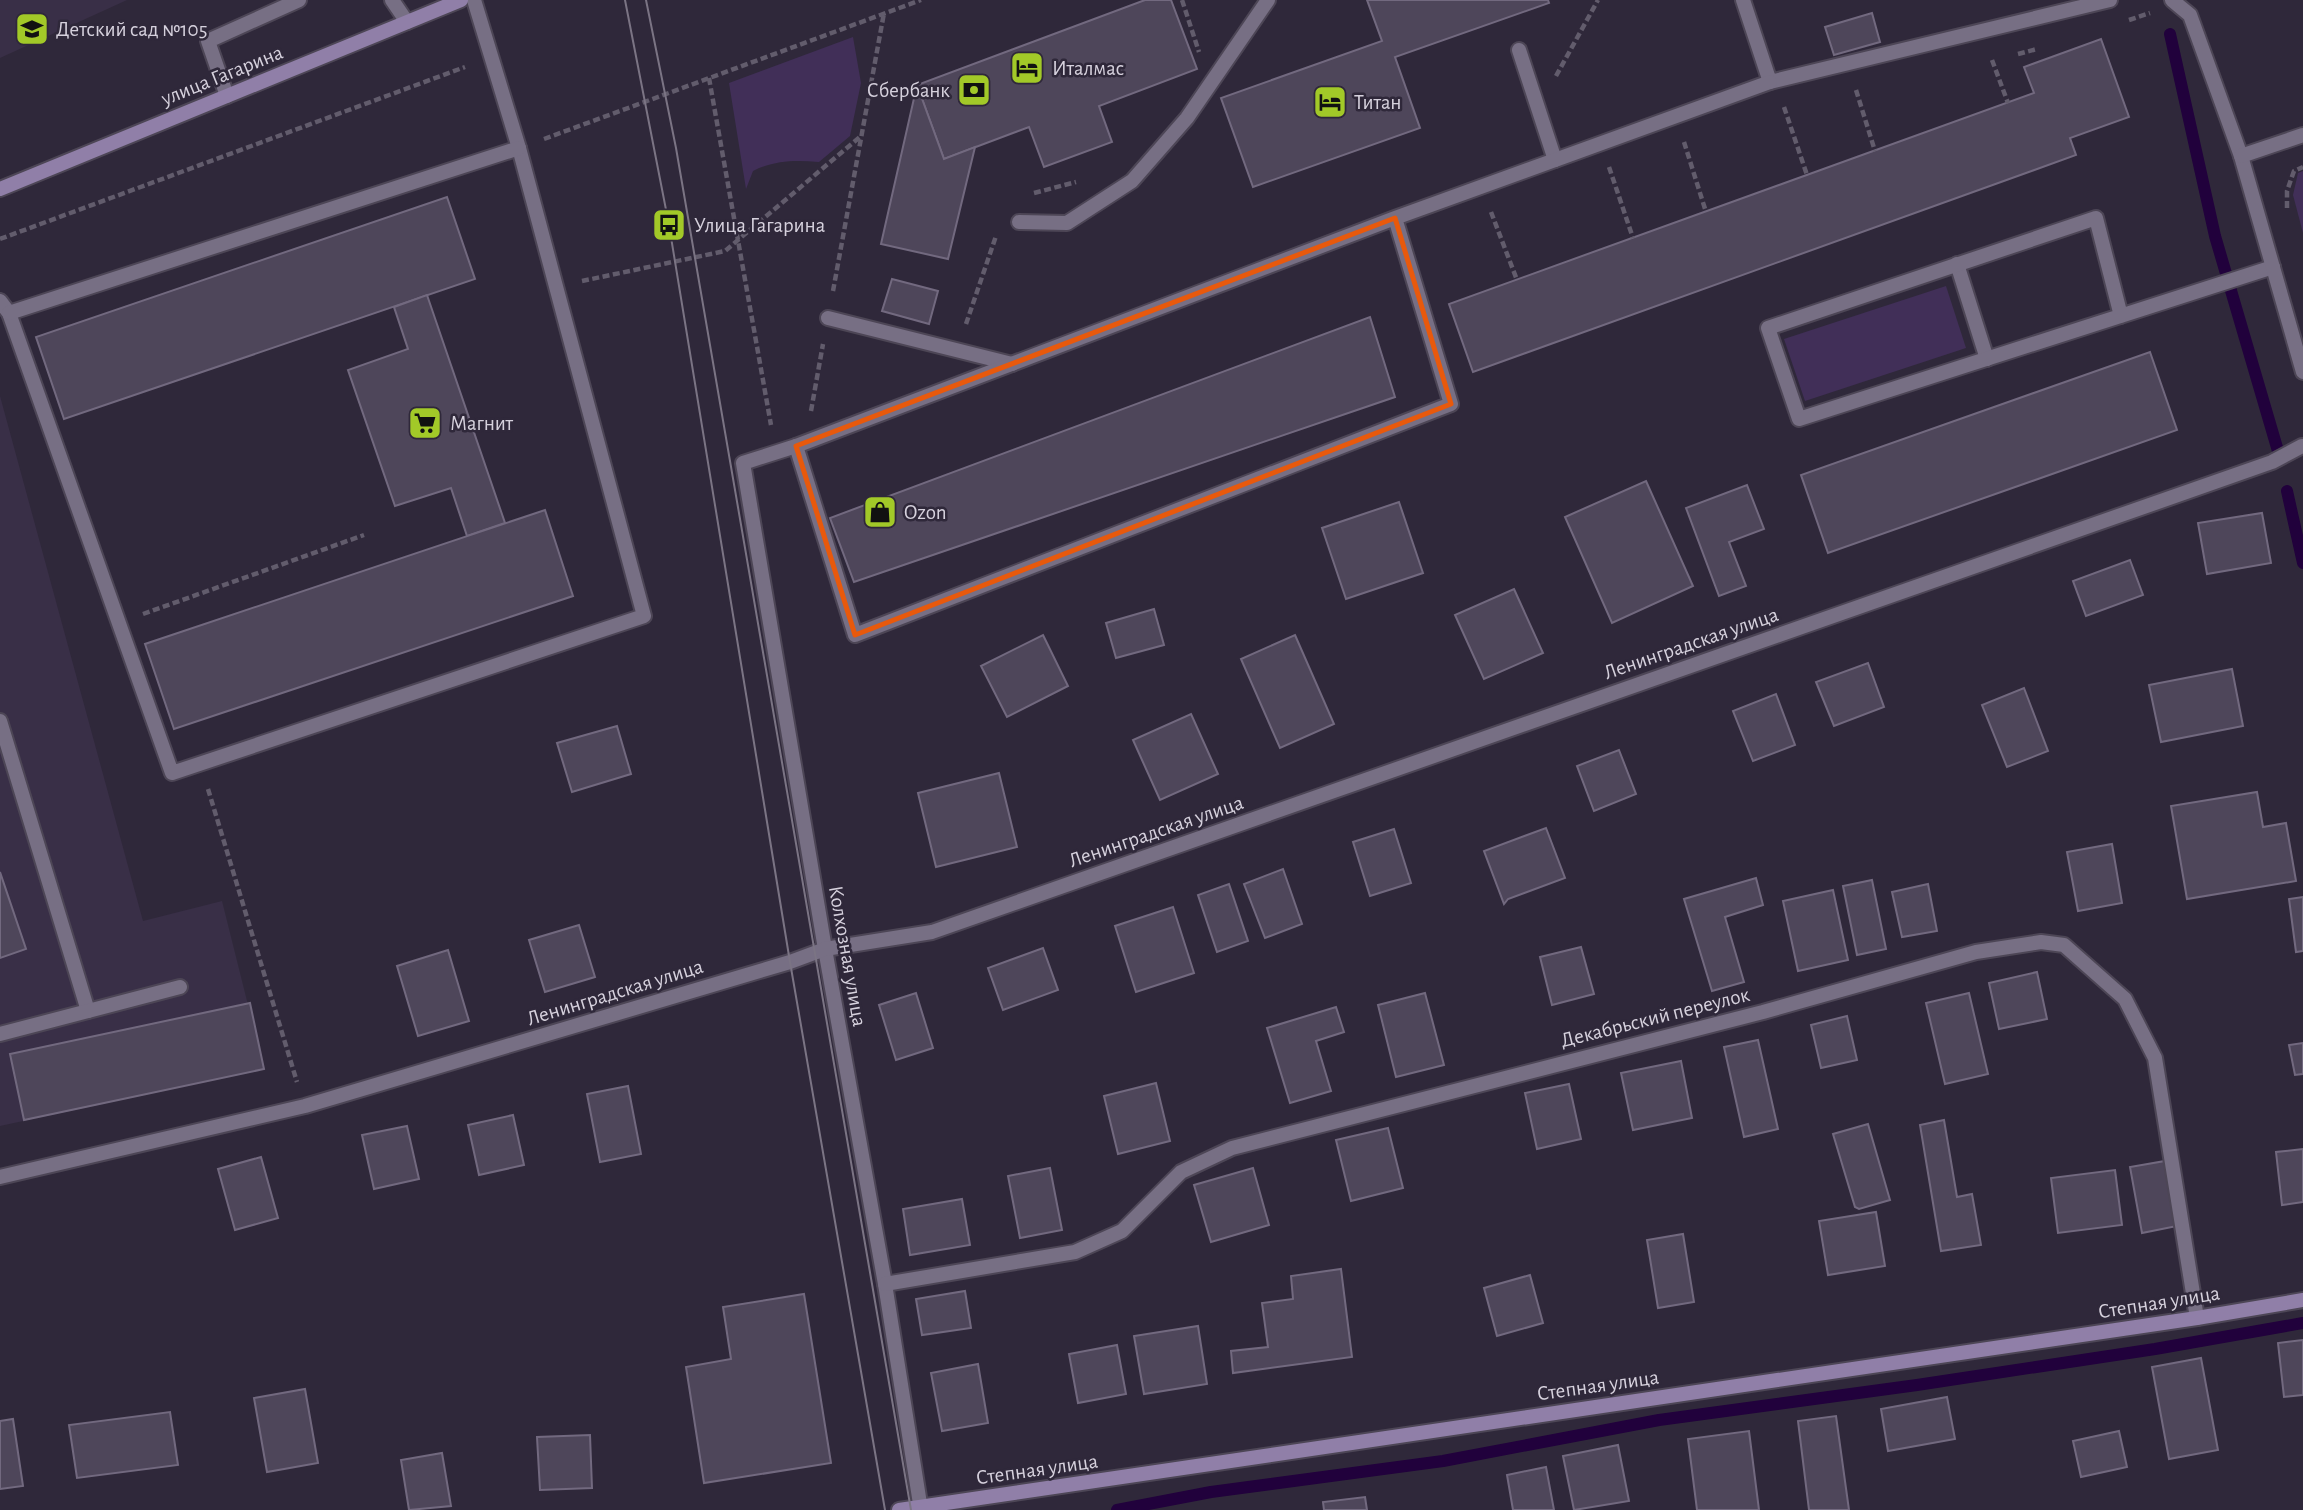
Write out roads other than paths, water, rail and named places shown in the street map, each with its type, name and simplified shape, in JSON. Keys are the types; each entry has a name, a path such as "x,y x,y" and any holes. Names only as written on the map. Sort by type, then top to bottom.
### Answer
{"street":[{"path":"227,96 208,41 299,0"},
{"path":"392,0 407,22"},
{"name":"улица Гагарина","path":"0,190 461,0"},
{"path":"474,0 519,148 644,616 172,773 4,307 519,148"},
{"path":"1018,222 1067,223 1132,181 1187,118 1268,0"},
{"path":"1743,0 1770,82"},
{"name":"Колхозная улица","path":"920,1509 885,1284 825,950 743,463 800,444 1395,218 1770,82 2110,0"},
{"path":"2172,0 2190,15 2241,156 2303,372"},
{"path":"1519,50 1555,160"},
{"path":"2241,156 2303,135"},
{"path":"800,444 855,635 1451,404 1395,218"},
{"path":"2121,316 2096,218 1768,328 1799,419 1987,359 2121,316 2273,267"},
{"path":"1956,264 1987,359"},
{"path":"828,318 1012,364"},
{"path":"2303,441 2303,448"},
{"name":"Ленинградская улица","path":"0,1177 305,1106 825,950 932,932 2272,462 2303,448"},
{"path":"0,722 88,1011"},
{"name":"Декабрьский переулок","path":"885,1284 1075,1252 1122,1231 1181,1172 1232,1147 1763,1012 1976,952 2040,942 2064,945 2125,999 2155,1058 2197,1318"},
{"path":"0,1034 180,987"},
{"name":"Степная улица","path":"899,1510 2197,1318 2303,1300"}],"waterway":[{"path":"2170,34 2215,236 2278,451"},
{"path":"2287,491 2303,563"},
{"path":"1117,1510 1211,1492 1443,1461 1659,1420 1917,1385 2155,1349 2303,1323"}],"tram line":[{"path":"625,0 669,225 790,962 885,1510"},
{"path":"646,0 676,148 911,1510"}],"place":[{"name":"Детский сад №105","path":"32,29"},
{"name":"Италмас","path":"1027,68"},
{"name":"Сбербанк","path":"974,90"},
{"name":"Титан","path":"1330,102"},
{"name":"Улица Гагарина","path":"669,225"},
{"name":"Магнит","path":"425,423"},
{"name":"Ozon","path":"880,512"}]}
